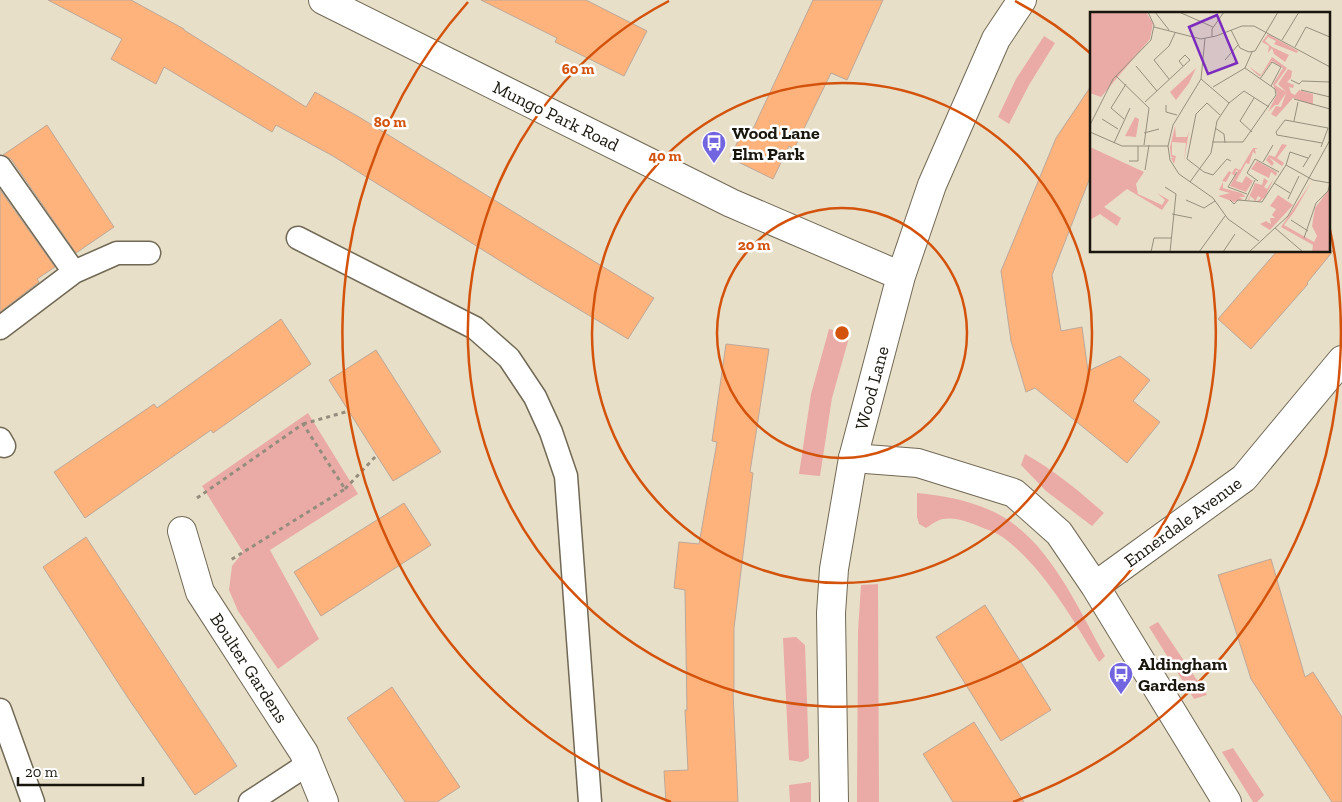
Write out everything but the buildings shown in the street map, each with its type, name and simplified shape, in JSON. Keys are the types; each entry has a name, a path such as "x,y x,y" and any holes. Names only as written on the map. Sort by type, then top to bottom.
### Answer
{"street":[{"name":"Mungo Park Road","path":"323,0 731,203 901,276"},
{"name":"Wood Lane","path":"834,802 831,613 834,569 853,458 901,276 932,185 996,39 1022,0"},
{"name":"Ennerdale Avenue","path":"1096,586 1244,478 1342,360"},
{"path":"853,458 918,463 1014,493 1059,533 1096,586 1227,802"},
{"name":"Boulter Gardens","path":"182,531 200,592 304,753 324,802"}],"lane":[{"path":"0,167 74,272"},
{"path":"298,238 476,328 509,358 535,397 551,432 566,476 590,802"},
{"path":"0,328 74,272 117,253 148,253"},
{"path":"0,710 34,802"},
{"path":"250,802 308,764"}],"path":[{"path":"182,531 173,515 303,424 349,412"},
{"path":"303,424 345,489"},
{"path":"197,582 345,489 376,456"}],"shaded area":[{"path":"1044,36 1055,43 1029,85 1009,124 998,117 1016,79"},
{"path":"829,329 850,334 832,398 820,476 799,474 811,394"},
{"path":"308,413 358,494 270,550 319,639 278,669 238,611 229,590 232,566 243,552 202,486"},
{"path":"1025,454 1066,481 1104,513 1092,526 1046,491 1021,465"},
{"path":"917,493 951,498 974,504 995,512 1022,530 1037,545 1063,581 1105,656 1099,662 1045,579 1019,550 998,534 960,520 943,519 936,521 926,528 919,524 917,517"},
{"path":"878,584 879,802 857,802 858,631 861,585"},
{"path":"1158,622 1207,695 1194,699 1149,627"},
{"path":"796,637 805,645 809,758 802,762 789,760 783,638"},
{"path":"1233,748 1264,795 1257,802 1253,802 1222,752"},
{"path":"811,782 811,802 790,802 789,785"}],"place":[{"name":"Wood Lane Elm Park","path":"714,164"},
{"name":"Aldingham Gardens","path":"1121,695"}]}
